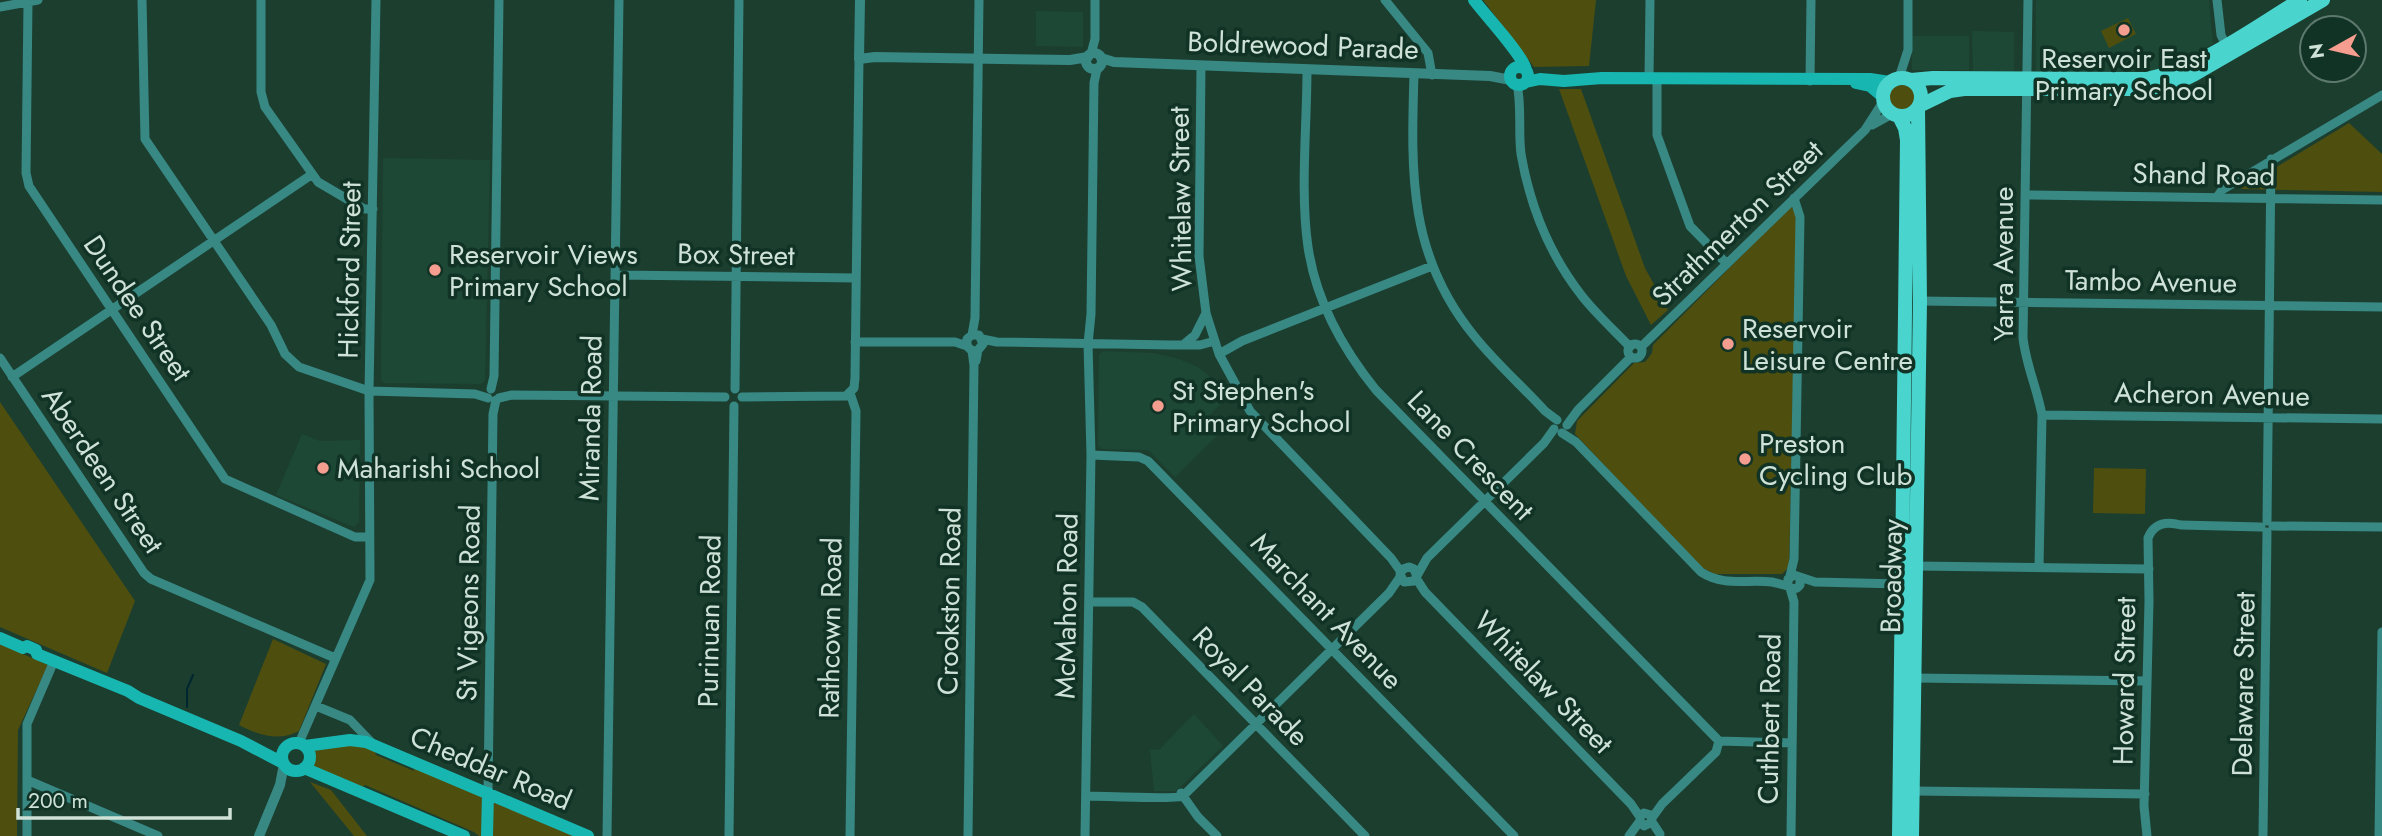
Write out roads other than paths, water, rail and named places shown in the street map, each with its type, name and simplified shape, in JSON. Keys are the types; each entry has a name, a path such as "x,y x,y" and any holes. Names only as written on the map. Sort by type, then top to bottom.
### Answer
{"main road":[{"path":"1474,0 1509,45 1520,76"},
{"name":"Boldrewood Parade","path":"2228,49 2300,0"},
{"name":"Boldrewood Parade","path":"1520,76 1808,80 1919,78 1966,84 2146,79 2165,75 2228,49 2323,0"},
{"name":"Boldrewood Parade","path":"1808,80 1870,86 1889,107 1910,115 1919,106 1966,84"},
{"path":"1889,107 1903,80"},
{"name":"Broadway","path":"1903,80 1920,90 1920,302 1910,484 1901,584 1906,748 1913,791 1912,836"},
{"name":"Broadway","path":"1889,107 1905,128 1907,140 1910,484 1916,566 1914,678 1899,836"},
{"path":"1906,233 1919,225"},
{"path":"0,638 23,648 27,646 36,650 37,654 241,741 291,767 464,836"},
{"name":"Cheddar Road","path":"286,747 358,740 589,836"},
{"path":"241,741 275,749 286,747"},
{"path":"291,767 310,758 302,745"},
{"path":"286,747 282,754 291,767"},
{"path":"487,836 488,793"}],"street":[{"path":"144,0 145,139 275,333 297,360 327,376 369,391 725,397"},
{"path":"261,0 261,92 265,107 318,182 364,209 373,209"},
{"name":"Hickford Street","path":"302,745 335,658 370,580 369,391 376,0"},
{"name":"St Vigeons Road","path":"488,793 499,0"},
{"name":"Miranda Road","path":"607,836 619,0"},
{"path":"735,389 739,0"},
{"name":"Rathcown Road","path":"850,836 855,421 848,395 855,385 860,0"},
{"name":"Crookston Road","path":"968,836 979,0"},
{"name":"McMahon Road","path":"1085,836 1096,0"},
{"path":"1385,0 1428,53 1432,75"},
{"path":"1650,0 1657,135 1690,226 1727,264"},
{"path":"1808,80 1811,0"},
{"path":"1903,80 1908,50 1908,0"},
{"name":"Yarra Avenue","path":"2028,0 2023,338 2025,356 2042,415 2039,567"},
{"path":"2217,0 2221,35 2228,49"},
{"path":"0,7 33,1"},
{"name":"Dundee Street","path":"33,1 26,173 29,186 225,480 355,537 369,539"},
{"name":"Boldrewood Parade","path":"859,57 1070,60 1432,75 1520,76"},
{"name":"Whitelaw Street","path":"1202,66 1199,256 1206,313 1216,345 1250,411 1661,835"},
{"name":"Lane Crescent","path":"1307,70 1308,247 1325,309 1353,361 1376,390 1720,741"},
{"path":"1414,74 1413,175 1418,217 1432,266 1452,304 1474,336 1560,427 1702,572 1713,579 1726,582 1901,584"},
{"path":"1520,76 1521,151 1530,199 1546,238 1567,276 1584,299 1634,350"},
{"path":"2217,197 2222,190 2271,159 2382,94"},
{"name":"Strathmerton Street","path":"1181,794 1578,410 1634,350 1889,107"},
{"name":"Strathmerton Street","path":"1865,130 1889,107"},
{"name":"Delaware Street","path":"2263,836 2271,159"},
{"path":"12,377 311,175"},
{"name":"Shand Road","path":"2026,195 2382,200"},
{"name":"Cuthbert Road","path":"1791,836 1799,228 1799,210 1794,198"},
{"path":"1784,208 1799,228"},
{"path":"855,341 1216,345 1242,341 1432,266"},
{"name":"Box Street","path":"616,275 856,278"},
{"name":"Tambo Avenue","path":"1920,302 2382,307"},
{"path":"1183,345 1195,335 1206,313"},
{"name":"Aberdeen Street","path":"0,358 138,564 151,579 335,658"},
{"path":"735,389 742,397 739,404 734,406 727,403 725,397 728,391 735,389"},
{"path":"742,397 848,395"},
{"name":"Purinuan Road","path":"729,836 734,406"},
{"name":"Acheron Avenue","path":"2042,415 2382,419"},
{"name":"Marchant Avenue","path":"1091,455 1139,457 1148,461 1514,836"},
{"name":"Howard Street","path":"2146,836 2144,794 2149,569 2146,544 2164,523 2267,527"},
{"path":"2267,527 2382,527"},
{"path":"1916,566 2149,569"},
{"name":"Royal Parade","path":"1088,602 1133,602 1142,607 1365,836"},
{"path":"2379,836 2382,632"},
{"path":"27,836 27,724 54,661"},
{"path":"1914,678 2147,681"},
{"name":"Cheddar Road","path":"316,706 350,720 375,745"},
{"path":"1630,835 1716,752 1720,741 1792,743"},
{"path":"259,836 291,767"},
{"path":"27,780 158,836"},
{"path":"1913,791 2144,794"},
{"path":"1086,796 1163,797 1181,794 1189,811 1217,836"}],"waterway":[{"path":"187,707 187,689 193,675"}],"place":[{"name":"Reservoir East Primary School","path":"2124,30"},
{"name":"Reservoir Views Primary School","path":"435,270"},
{"name":"Reservoir Leisure Centre","path":"1728,344"},
{"name":"St Stephen's Primary School","path":"1158,406"},
{"name":"Preston Cycling Club","path":"1745,459"},
{"name":"Maharishi School","path":"323,468"}]}
